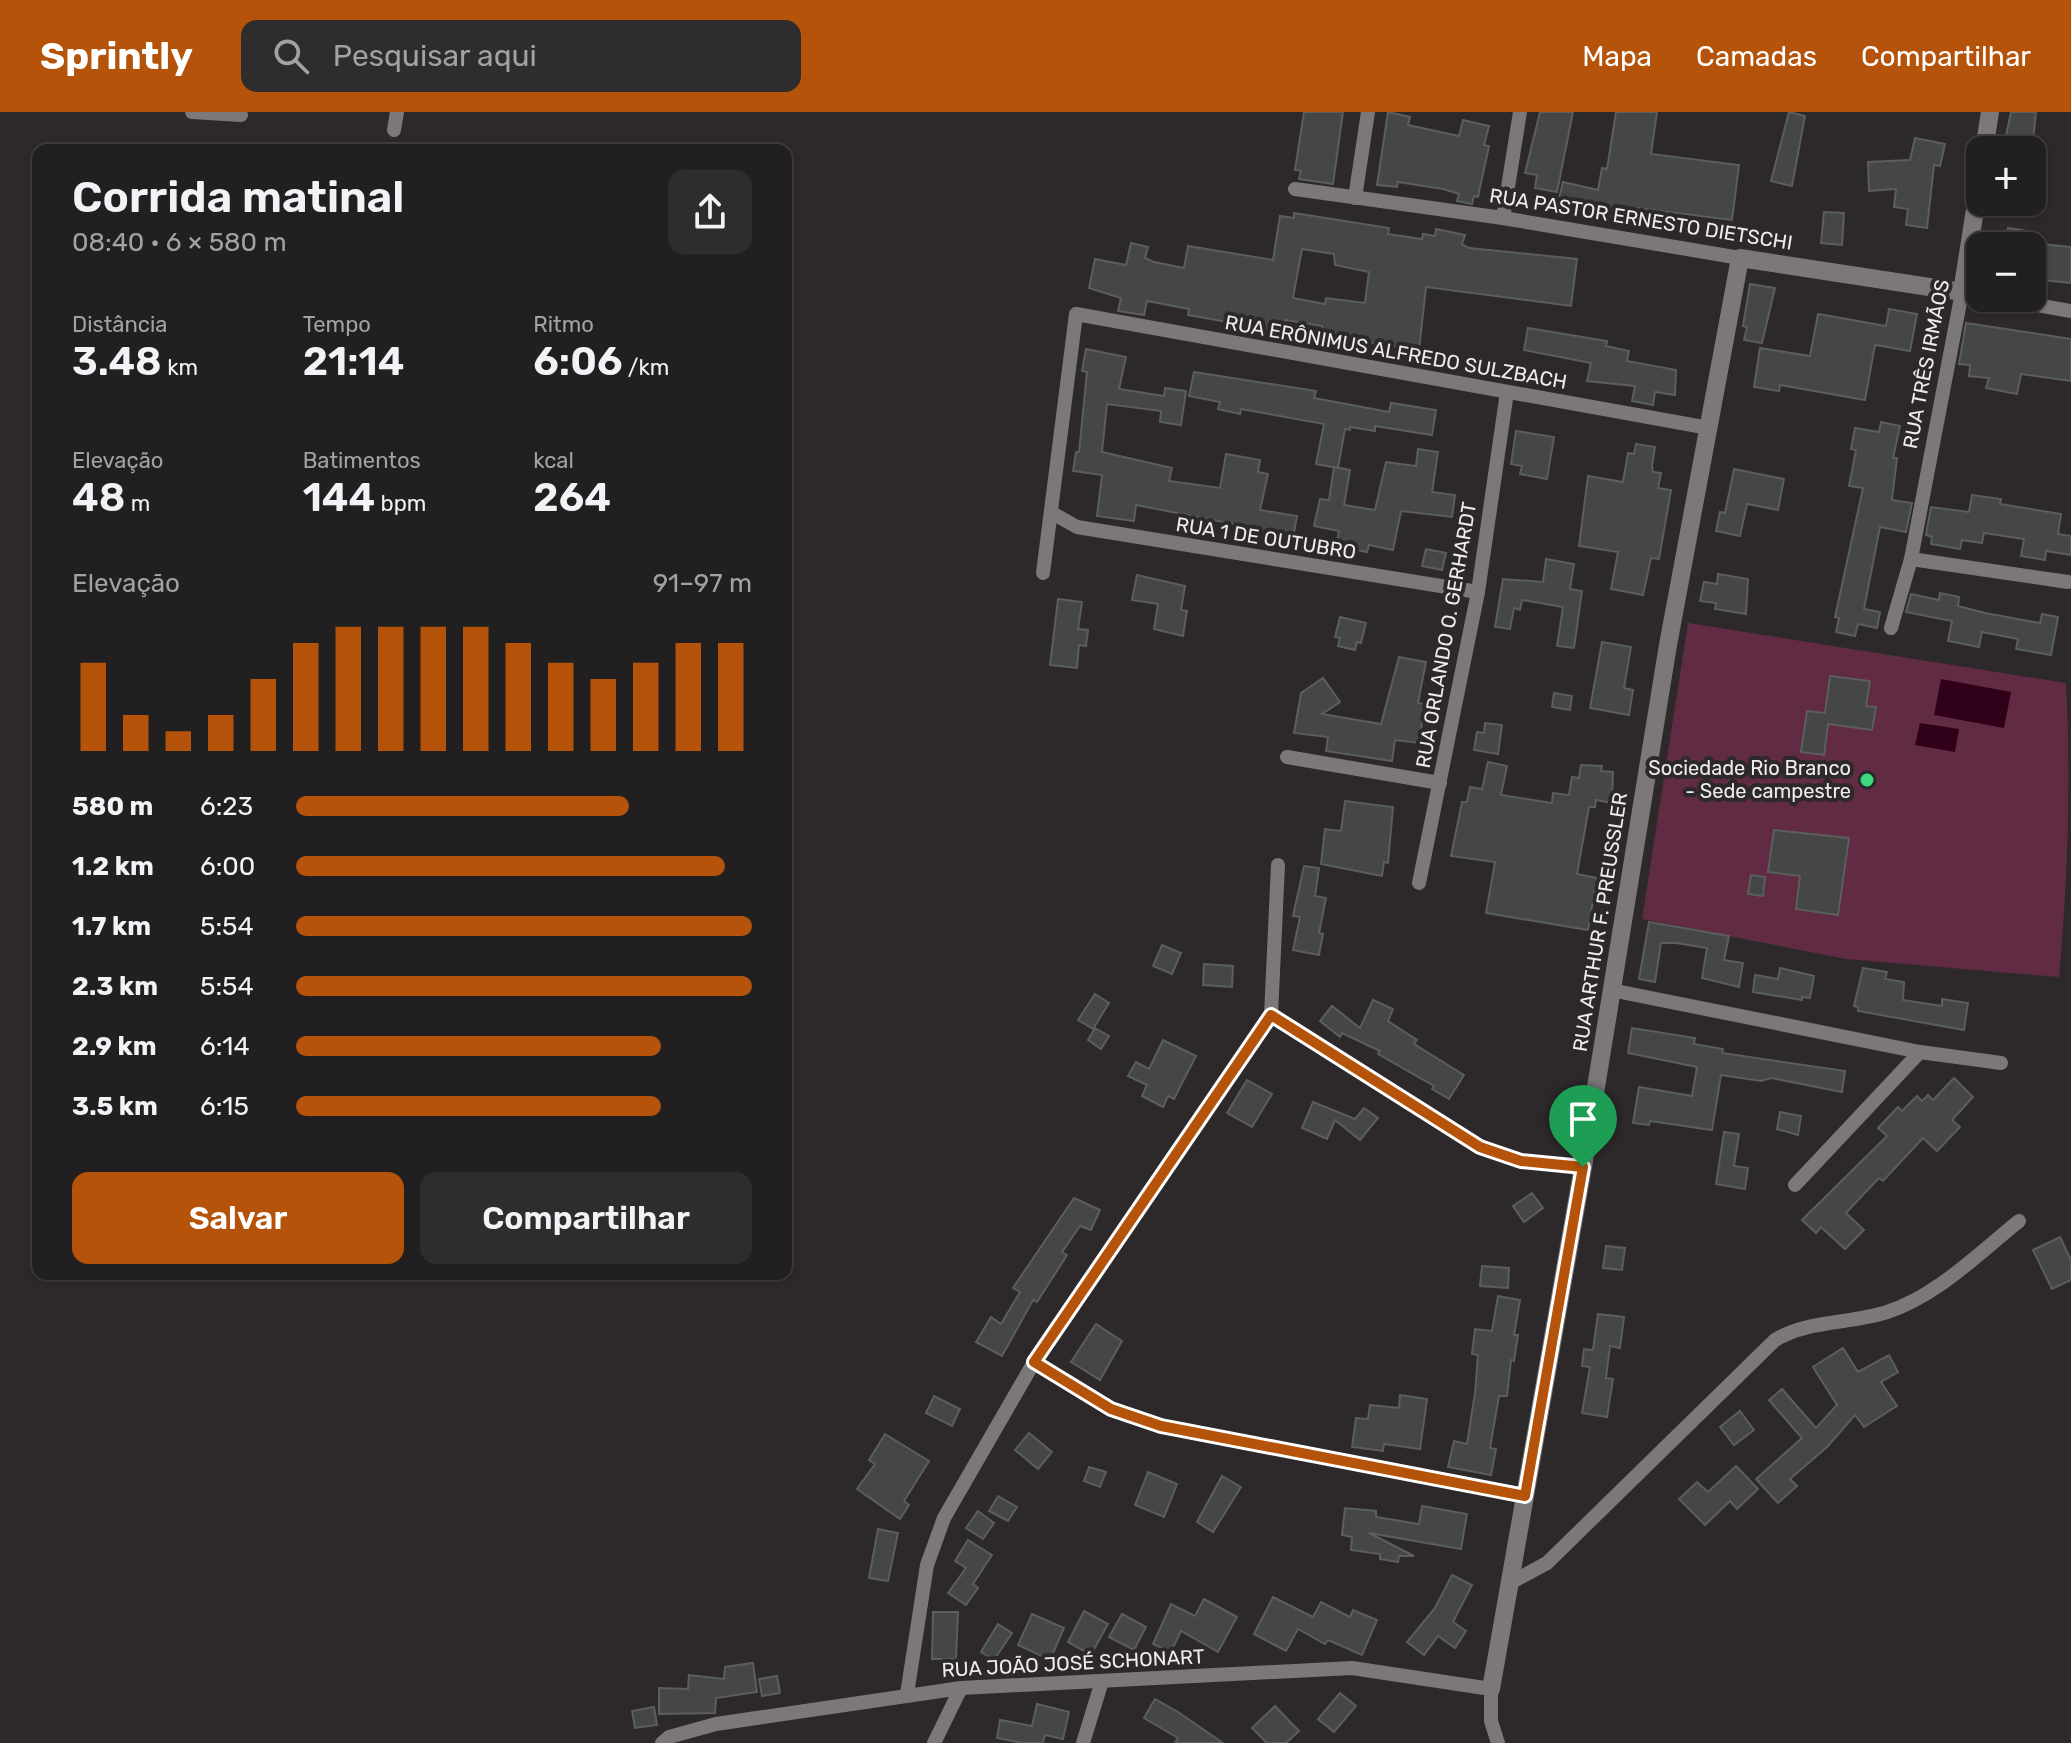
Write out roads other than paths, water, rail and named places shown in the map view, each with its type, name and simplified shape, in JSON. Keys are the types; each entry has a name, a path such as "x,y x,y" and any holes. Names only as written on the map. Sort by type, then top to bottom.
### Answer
{"street":[{"path":"192,112 241,115"},
{"path":"394,130 397,112"},
{"path":"1355,198 1368,112"},
{"path":"1503,218 1520,112"},
{"path":"1986,136 1990,112"},
{"name":"RUA PASTOR ERNESTO DIETSCHI","path":"1295,189 1503,218 1966,293"},
{"name":"RUA ARTHUR F. PREUSSLER","path":"1491,1689 1583,1167 1668,645 1740,258"},
{"path":"2046,307 2071,311"},
{"name":"RUA TRÊS IRMÃOS","path":"1891,628 1911,559 1967,312"},
{"name":"RUA ERÔNIMUS ALFREDO SULZBACH","path":"1052,513 1076,314 1709,428"},
{"name":"RUA ORLANDO O. GERHARDT","path":"1419,883 1478,592 1507,392"},
{"path":"1043,573 1052,513"},
{"name":"RUA 1 DE OUTUBRO","path":"1052,513 1077,527 1478,592"},
{"path":"1911,559 2068,582"},
{"path":"1287,757 1440,783"},
{"path":"907,1694 927,1565 944,1518 1034,1362 1271,1015 1278,865"},
{"path":"1611,990 1920,1052 2001,1063"},
{"path":"1271,1015 1480,1147 1521,1161 1583,1167"},
{"path":"1795,1185 1920,1052"},
{"path":"1510,1583 1547,1563 1775,1340 1794,1328 1847,1322 1903,1305 1928,1292 2019,1221"},
{"path":"1034,1362 1111,1409 1161,1426 1525,1496"},
{"name":"RUA JOÃO JOSÉ SCHONART","path":"662,1743 669,1737 716,1724 961,1688 1352,1668 1491,1689"},
{"path":"1083,1743 1102,1681"},
{"path":"934,1743 961,1688"},
{"path":"1491,1689 1491,1721 1498,1743"}],"place":[{"name":"Sociedade Rio Branco - Sede campestre","path":"1867,780"}]}
